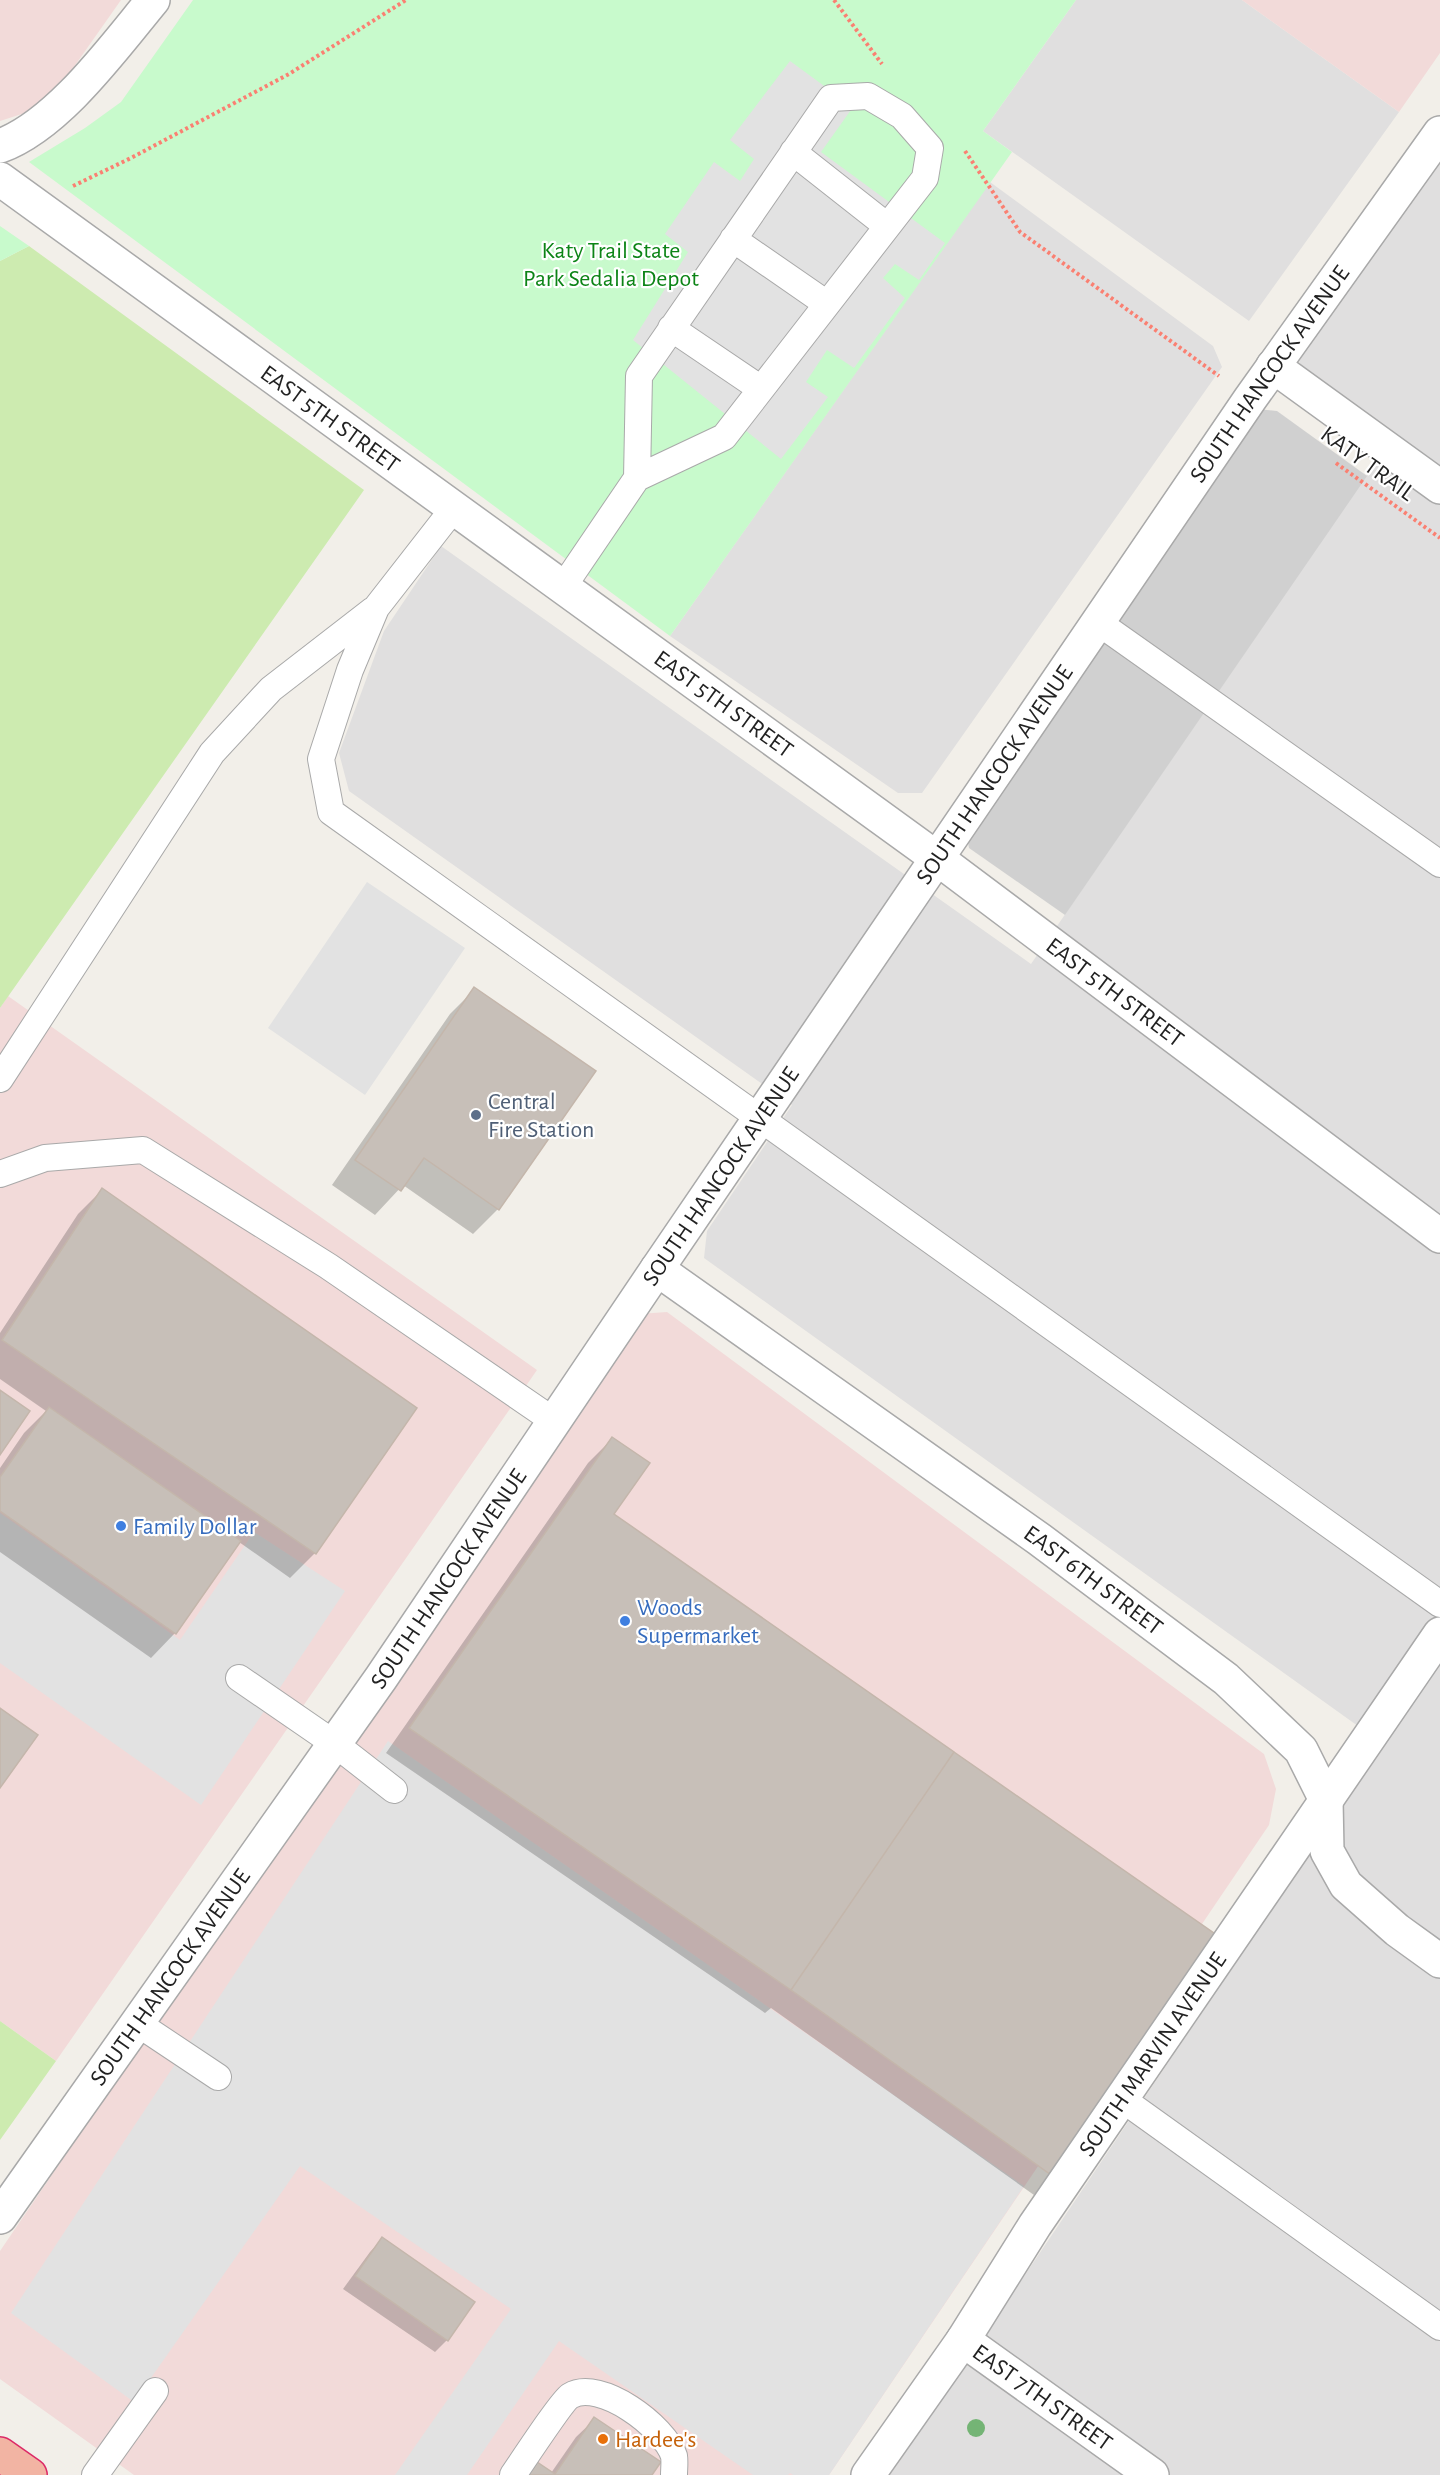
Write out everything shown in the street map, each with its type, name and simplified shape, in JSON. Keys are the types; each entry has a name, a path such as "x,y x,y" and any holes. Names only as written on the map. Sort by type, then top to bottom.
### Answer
{"highway":[{"path":"0,2454 30,2475"}],"street":[{"path":"0,146 13,141 78,90 153,0"},
{"name":"SOUTH HANCOCK AVENUE","path":"0,2217 335,1744 1273,366 1438,139"},
{"name":"EAST 5TH STREET","path":"0,179 938,859 1440,1236"},
{"path":"1273,366 1440,488"},
{"name":"EAST 6TH STREET","path":"657,1269 1039,1539 1226,1679 1301,1750 1326,1800 1327,1851 1346,1885 1397,1929 1440,1961"},
{"name":"SOUTH MARVIN AVENUE","path":"868,2475 963,2340 1035,2225 1440,1634"},
{"name":"EAST 7TH STREET","path":"963,2340 1152,2475"}],"lane":[{"path":"563,587 637,478 724,437 925,178 930,148 902,116 868,96 831,98 639,376 637,478"},
{"path":"794,152 887,226"},
{"path":"733,239 826,304"},
{"path":"671,328 761,389"},
{"path":"0,1079 212,753 271,689 376,608 454,508"},
{"path":"376,608 350,670 321,759 331,812 1440,1604"},
{"path":"1099,623 1440,864"},
{"path":"0,1174 45,1158 143,1150 328,1266 554,1421"},
{"path":"239,1678 335,1744 394,1790"},
{"path":"137,2024 218,2077"},
{"path":"1122,2099 1440,2327"},
{"path":"95,2475 155,2391"},
{"path":"513,2475 569,2396 588,2391 620,2402 656,2429 674,2456 674,2475"}],"path":[{"path":"74,185 131,158 289,75 406,0"},
{"path":"834,0 889,73"},
{"path":"963,148 1020,232 1223,379"},
{"name":"KATY TRAIL","path":"1330,458 1440,538"}],"shaded area":[{"path":"0,0 121,0 64,81 28,112 0,121"},
{"path":"1076,0 1242,0 1399,112 1249,321 983,131"},
{"path":"1242,0 1440,0 1440,53 1399,112"},
{"path":"790,61 853,107 821,152 945,243 919,280 895,264 883,278 905,298 854,368 827,350 806,382 828,397 781,459 633,340 688,252 665,234 714,162 740,181 754,159 730,140"},
{"path":"1440,151 1440,2475 890,2475 1383,1744 704,1258 707,1231 792,1105 349,791 339,753 384,631 441,546 1031,964 1390,441 1301,375 1299,359"},
{"path":"990,182 1213,346 1222,367 922,793 898,793 670,636"},
{"path":"1257,409 1277,411 1367,476 1065,915 969,848 965,826"},
{"path":"367,882 465,948 365,1095 268,1028"},
{"path":"8,996 537,1370 56,2061 0,2021 0,1008"},
{"path":"667,1312 1264,1754 1276,1789 1269,1825 829,2475 134,2475 0,2379 0,2251 639,1314"},
{"path":"0,1513 180,1640 254,1532 345,1591 201,1805 0,1663"},
{"path":"388,1741 1024,2186 829,2475 793,2475 790,2473 788,2475 753,2475 559,2341 467,2475 395,2475 511,2309 300,2166 134,2402 11,2313"}],"green space":[{"name":"Katy Trail State Park Sedalia Depot","path":"193,0 1076,0 983,131 1012,152 670,636 29,162 85,128 121,102"},
{"path":"0,226 29,246 0,261"},
{"path":"29,246 364,490 0,1008 0,261"},
{"path":"0,2021 56,2061 0,2140"}],"building":[{"name":"Central Fire Station","path":"474,987 596,1071 499,1210 424,1158 401,1191 355,1160"},
{"path":"102,1188 417,1408 316,1554 2,1340"},
{"path":"0,1390 30,1411 0,1455"},
{"name":"Family Dollar","path":"49,1407 241,1541 176,1634 0,1511 0,1477"},
{"name":"Woods Supermarket","path":"612,1437 650,1463 614,1514 954,1752 791,1990 409,1728"},
{"path":"0,1708 38,1735 0,1788"},
{"path":"954,1752 1221,1938 1054,2177 791,1990"},
{"path":"382,2237 475,2302 448,2341 355,2276"},
{"name":"Hardee's","path":"594,2417 661,2462 652,2475 528,2475 537,2462 555,2474"}],"place":[{"name":"Central Fire Station","path":"476,1115"},
{"name":"Family Dollar","path":"121,1526"},
{"name":"Woods Supermarket","path":"625,1621"},
{"name":"Hardee's","path":"603,2439"}]}
